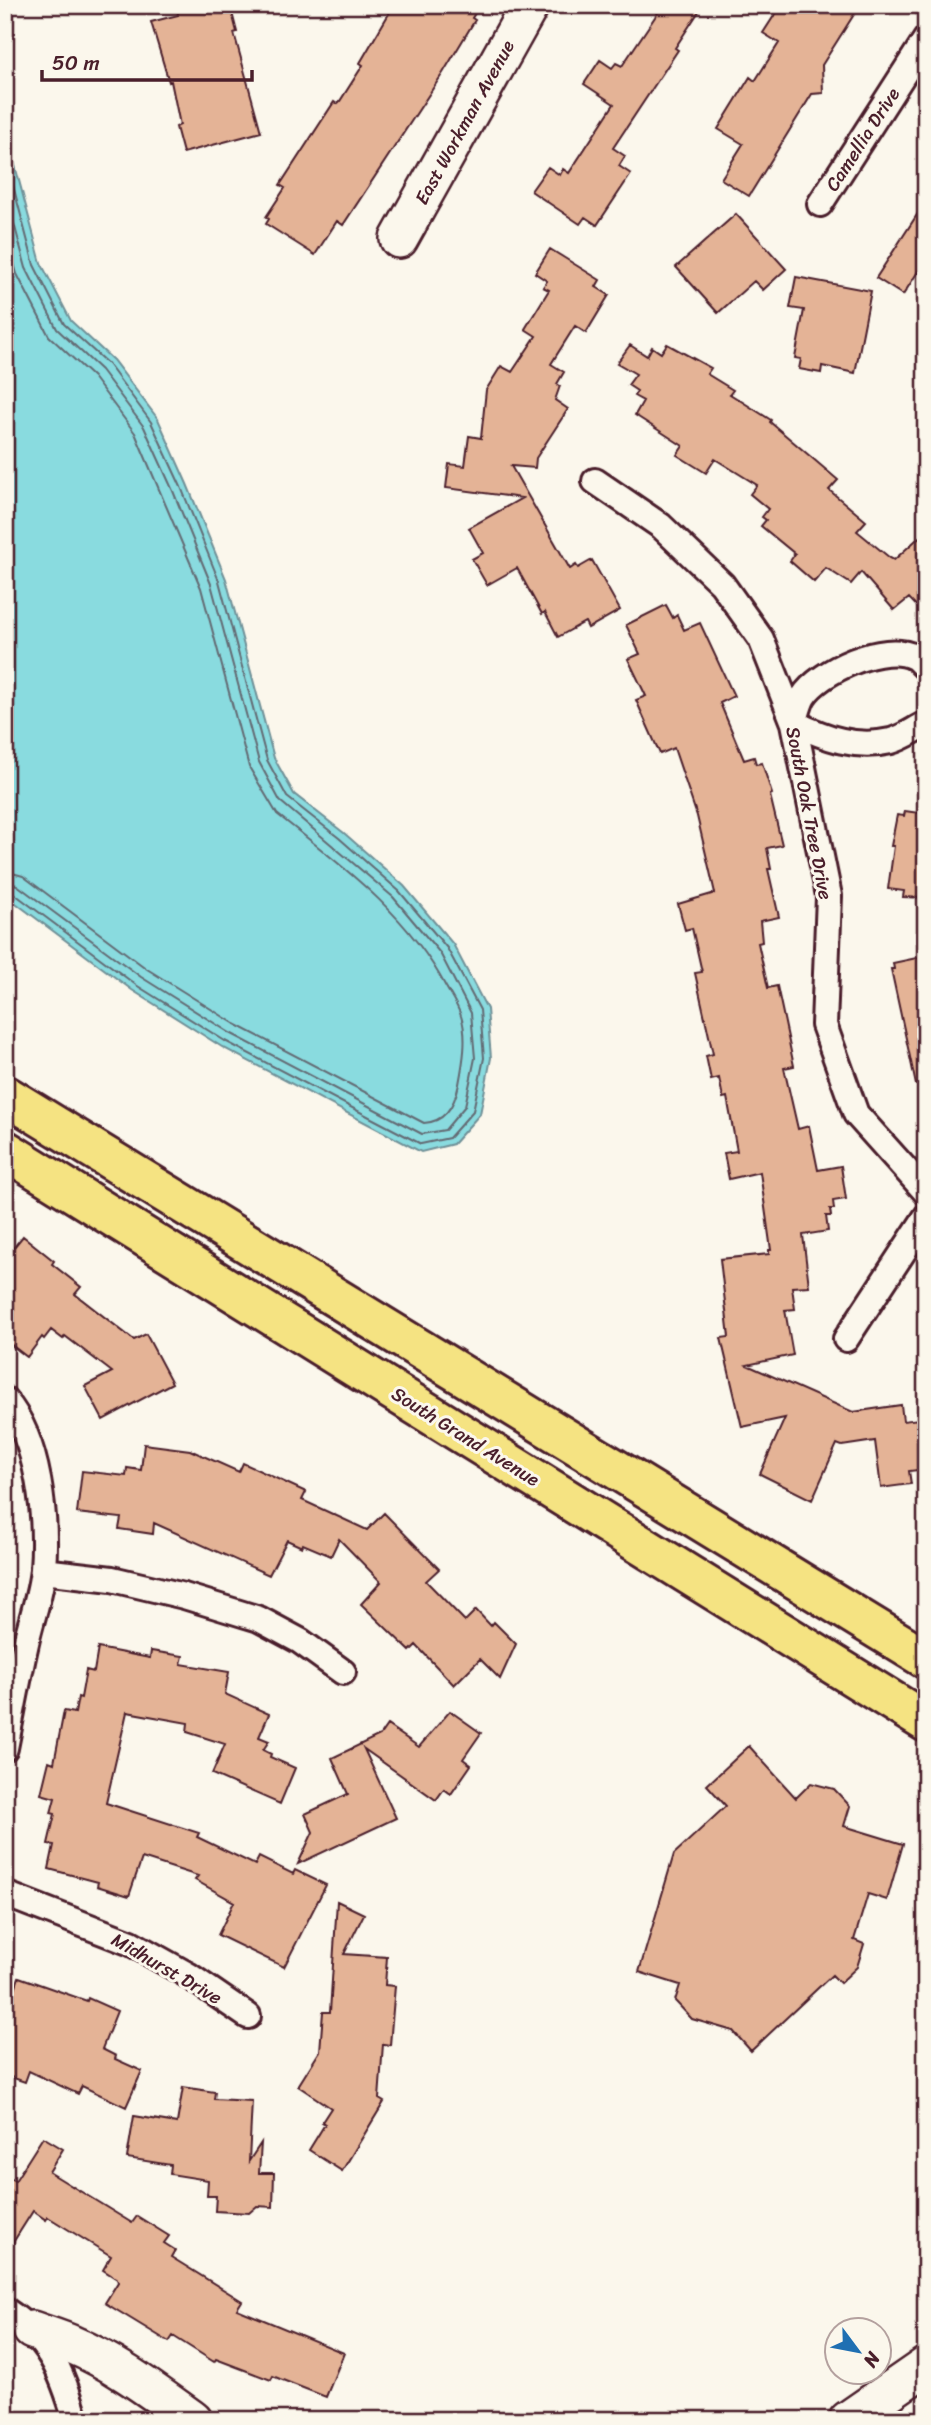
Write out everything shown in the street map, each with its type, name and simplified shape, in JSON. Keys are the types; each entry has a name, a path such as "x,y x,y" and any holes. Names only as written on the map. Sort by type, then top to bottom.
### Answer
{"main road":[{"path":"5,1094 926,1659"},
{"name":"South Grand Avenue","path":"5,1150 926,1722"}],"street":[{"name":"East Workman Avenue","path":"398,239 530,5"},
{"name":"Camellia Drive","path":"820,204 926,39"},
{"name":"South Oak Tree Drive","path":"595,481 660,526 722,584 761,639 794,723 829,896 824,1025 856,1114 926,1192"},
{"path":"926,668 914,657 889,653 859,657 823,678 803,697 794,723 824,737 855,745 892,741 926,724"},
{"path":"846,1339 926,1217"},
{"path":"5,1400 17,1413 33,1451 42,1511 43,1571 5,1748"},
{"path":"43,1571 112,1579 184,1596 259,1619 300,1641 343,1672"},
{"name":"Midhurst Drive","path":"5,1894 131,1943 188,1975 248,2016"},
{"path":"19,2320 54,2358 66,2385 76,2420"},
{"path":"19,2320 97,2357 136,2380 193,2420"},
{"path":"848,2420 926,2366"}],"water":[{"path":"5,128 41,263 71,321 113,360 158,419 187,484 226,579 274,758 294,794 344,833 404,886 453,944 487,1009 491,1058 480,1114 453,1144 421,1152 222,1047 132,990 5,895"}],"building":[{"path":"177,5 230,5 237,32 234,33 261,132 183,153 176,127 180,125 171,81 169,82 151,22 178,15"},
{"path":"394,5 480,5 472,18 475,20 443,73 343,225 337,221 315,255 266,224 269,219 266,217 285,188 280,185 334,102 337,104 340,101 363,65 360,63"},
{"path":"663,5 703,5 675,48 678,50 613,148 625,156 619,166 631,174 597,225 585,217 580,224 531,191 548,167 560,175 563,169 569,173 614,104 584,84 600,60 612,68 616,63 622,66"},
{"path":"781,5 860,5 822,65 823,93 812,94 749,196 721,179 743,144 718,129 750,77 755,81 779,43 763,33"},
{"path":"926,201 926,259 903,295 876,278"},
{"path":"736,214 786,269 763,290 754,281 718,313 676,267"},
{"path":"550,249 600,280 596,287 609,295 586,333 575,326 551,364 564,372 557,384 560,386 555,400 568,409 536,458 535,468 511,466 570,569 576,565 578,568 592,560 620,610 588,628 585,622 558,637 517,568 487,585 472,559 483,553 469,528 522,498 446,488 449,464 465,466 469,436 481,438 486,390 501,366 512,372 536,336 525,329 549,290 543,287 547,281 535,273"},
{"path":"796,277 871,291 855,373 822,366 821,373 799,369 801,359 795,358 804,310 790,308"},
{"path":"667,344 711,368 707,374 733,390 730,394 771,420 770,422 838,480 829,490 866,521 857,531 890,558 894,560 926,531 926,616 909,598 894,610 861,572 851,584 826,568 814,582 790,561 795,554 761,526 766,520 762,517 768,509 750,494 757,485 715,459 706,473 677,455 683,446 635,415 643,401 634,396 637,391 628,385 636,374 617,363 630,345 647,356 652,347 661,353"},
{"path":"666,605 673,618 677,615 684,630 700,623 734,696 720,703 744,760 754,757 756,764 762,763 772,794 770,795 782,845 767,848 771,869 768,869 779,917 760,921 762,942 758,943 768,988 777,986 794,1066 784,1068 798,1129 809,1126 818,1170 841,1166 846,1199 833,1201 831,1216 826,1216 828,1231 803,1235 809,1286 792,1287 795,1309 785,1310 793,1355 747,1365 853,1412 901,1405 903,1421 919,1419 920,1424 926,1423 926,1469 909,1471 911,1484 881,1488 875,1441 842,1446 837,1444 812,1500 760,1474 785,1418 742,1427 721,1338 729,1337 720,1259 769,1254 771,1250 760,1172 729,1179 724,1153 737,1151 727,1097 723,1098 719,1078 711,1080 706,1056 713,1054 695,973 702,972 692,928 685,930 678,904 715,893 697,816 674,748 660,754 636,700 646,696 628,659 640,654 626,625"},
{"path":"905,811 926,814 926,898 903,897 904,891 888,889 894,846 891,846 897,815 904,816"},
{"path":"926,956 926,1084 916,1085 891,969 894,969 893,963"},
{"path":"23,1236 81,1287 75,1294 134,1340 146,1334 172,1383 103,1420 85,1386 112,1372 65,1336 63,1339 51,1330 27,1357 5,1340 5,1258"},
{"path":"144,1444 190,1450 239,1472 243,1463 306,1492 302,1500 367,1530 384,1513 439,1569 426,1581 465,1621 476,1610 491,1626 494,1622 516,1644 500,1679 480,1659 454,1685 416,1645 410,1651 361,1604 381,1582 339,1539 331,1556 287,1540 269,1575 154,1523 153,1534 119,1529 121,1518 77,1513 82,1471 126,1476 127,1468 141,1470"},
{"path":"98,1648 150,1658 151,1651 183,1656 181,1664 229,1672 225,1694 269,1714 259,1737 269,1741 263,1750 271,1754 270,1757 295,1768 280,1804 212,1774 225,1744 187,1732 188,1723 127,1712 106,1803 199,1833 197,1837 255,1865 259,1857 293,1874 295,1870 326,1885 284,1967 218,1935 234,1902 195,1880 198,1876 142,1858 129,1896 97,1886 98,1882 49,1869 54,1845 48,1844 55,1814 51,1813 55,1798 41,1794 49,1761 54,1763 64,1711 75,1713 86,1670 94,1672"},
{"path":"450,1711 481,1733 463,1759 471,1765 451,1794 444,1789 436,1800 364,1749 396,1818 298,1864 313,1832 305,1814 348,1794 332,1758 380,1735 387,1725 419,1747"},
{"path":"749,1746 796,1798 811,1783 834,1789 850,1806 844,1826 903,1844 887,1900 868,1894 854,1940 864,1944 857,1967 840,1983 832,1975 751,2051 733,2031 692,2019 675,2001 680,1985 639,1972 674,1854 726,1806 707,1785"},
{"path":"337,1901 364,1914 344,1954 387,1957 385,1985 395,1986 390,2045 383,2044 379,2099 384,2102 342,2171 309,2150 325,2124 322,2122 331,2108 298,2086 320,2051 323,2012 330,2012"},
{"path":"19,1977 87,2001 88,1998 117,2011 102,2049 116,2056 115,2059 142,2071 126,2107 82,2086 78,2094 29,2071 25,2082 5,2075 5,1999 11,2001"},
{"path":"183,2087 215,2092 214,2099 252,2101 249,2161 261,2143 259,2173 274,2173 273,2207 257,2206 249,2213 215,2211 216,2196 207,2196 208,2180 170,2174 171,2165 127,2158 134,2116 177,2123"},
{"path":"43,2137 63,2149 49,2172 132,2223 137,2216 169,2236 164,2243 175,2250 171,2257 242,2301 237,2309 344,2353 326,2397 273,2376 271,2380 216,2359 214,2362 173,2336 169,2342 105,2303 118,2282 103,2270 111,2256 48,2217 46,2220 33,2211 5,2255 5,2175 15,2181"}]}
